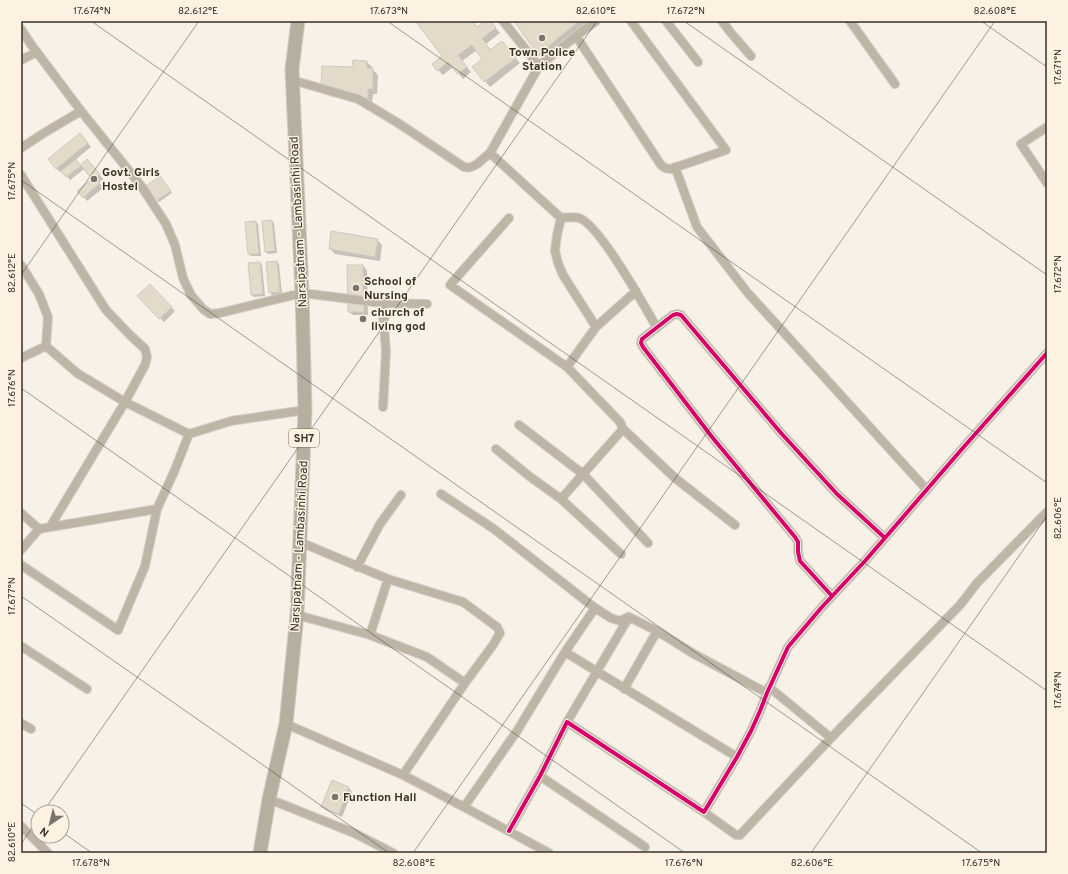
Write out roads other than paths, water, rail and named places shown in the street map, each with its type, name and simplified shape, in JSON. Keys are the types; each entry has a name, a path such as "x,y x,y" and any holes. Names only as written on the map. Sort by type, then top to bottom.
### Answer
{"main road":[{"name":"Narsipatnam - Lambasinhi Road","path":"260,853 269,799 286,724 298,615 306,410 292,80 298,21"}],"street":[{"path":"503,21 539,66"},
{"path":"292,80 358,99 398,123 464,167 468,168 474,166 490,153 539,66 596,21"},
{"path":"576,36 661,165 665,168 671,169 726,150 631,21"},
{"path":"666,21 698,62"},
{"path":"722,21 751,56"},
{"path":"850,21 895,84"},
{"path":"21,29 81,111 142,186 166,224 175,244 184,278 191,295 210,314 220,314 302,292 382,302 427,304"},
{"path":"21,60 37,52"},
{"path":"21,148 81,111"},
{"path":"1047,127 1021,144 1047,184"},
{"path":"490,153 561,218 580,218 599,235 636,291 657,328"},
{"path":"675,167 698,227 747,292 927,490"},
{"path":"21,175 106,310 145,349 147,357 145,364 125,402 50,528"},
{"path":"509,218 450,285 567,367 620,422 624,429 675,478 735,525"},
{"path":"561,218 555,251 558,263 563,275 596,327"},
{"path":"21,265 39,294 48,317 46,346"},
{"path":"567,367 596,327 636,291"},
{"path":"382,302 386,351 383,407"},
{"path":"832,596 800,561 798,542 795,537 712,437 643,347 641,343 642,339 673,315 681,315 781,433 837,494 885,538"},
{"path":"46,346 77,373 125,402 189,434 231,421 306,410"},
{"path":"21,358 46,346"},
{"path":"704,812 751,731 788,647 805,625 885,538 1047,354"},
{"path":"518,425 583,474 648,543"},
{"path":"561,499 624,429"},
{"path":"21,565 118,630 145,566 157,509 189,434"},
{"path":"496,449 528,476 561,499 621,554"},
{"path":"441,494 494,529 595,608 618,621 622,621 629,617"},
{"path":"357,567 380,524 401,495"},
{"path":"21,550 39,530 157,509"},
{"path":"567,722 704,812 736,835 740,835 831,738 960,605 977,583 1047,512"},
{"path":"21,513 39,530"},
{"path":"300,542 388,579 463,602 497,628 500,633 403,775"},
{"path":"370,635 388,579"},
{"path":"464,807 517,731 565,652 595,608"},
{"path":"298,615 370,635 427,657 465,683"},
{"path":"629,617 657,631 694,654 768,690 831,738"},
{"path":"509,831 540,776 567,722 629,617"},
{"path":"624,689 657,631"},
{"path":"21,646 87,689"},
{"path":"565,652 737,756"},
{"path":"21,723 31,729"},
{"path":"286,724 403,775 549,853"},
{"path":"540,776 645,847"},
{"path":"269,799 354,833 393,853"},
{"path":"21,826 48,853"}],"place":[{"name":"Town Police Station","path":"542,38"},
{"name":"Govt. Girls Hostel","path":"94,179"},
{"name":"School of Nursing","path":"356,288"},
{"name":"church of living god","path":"363,319"},
{"name":"Function Hall","path":"335,797"}]}
